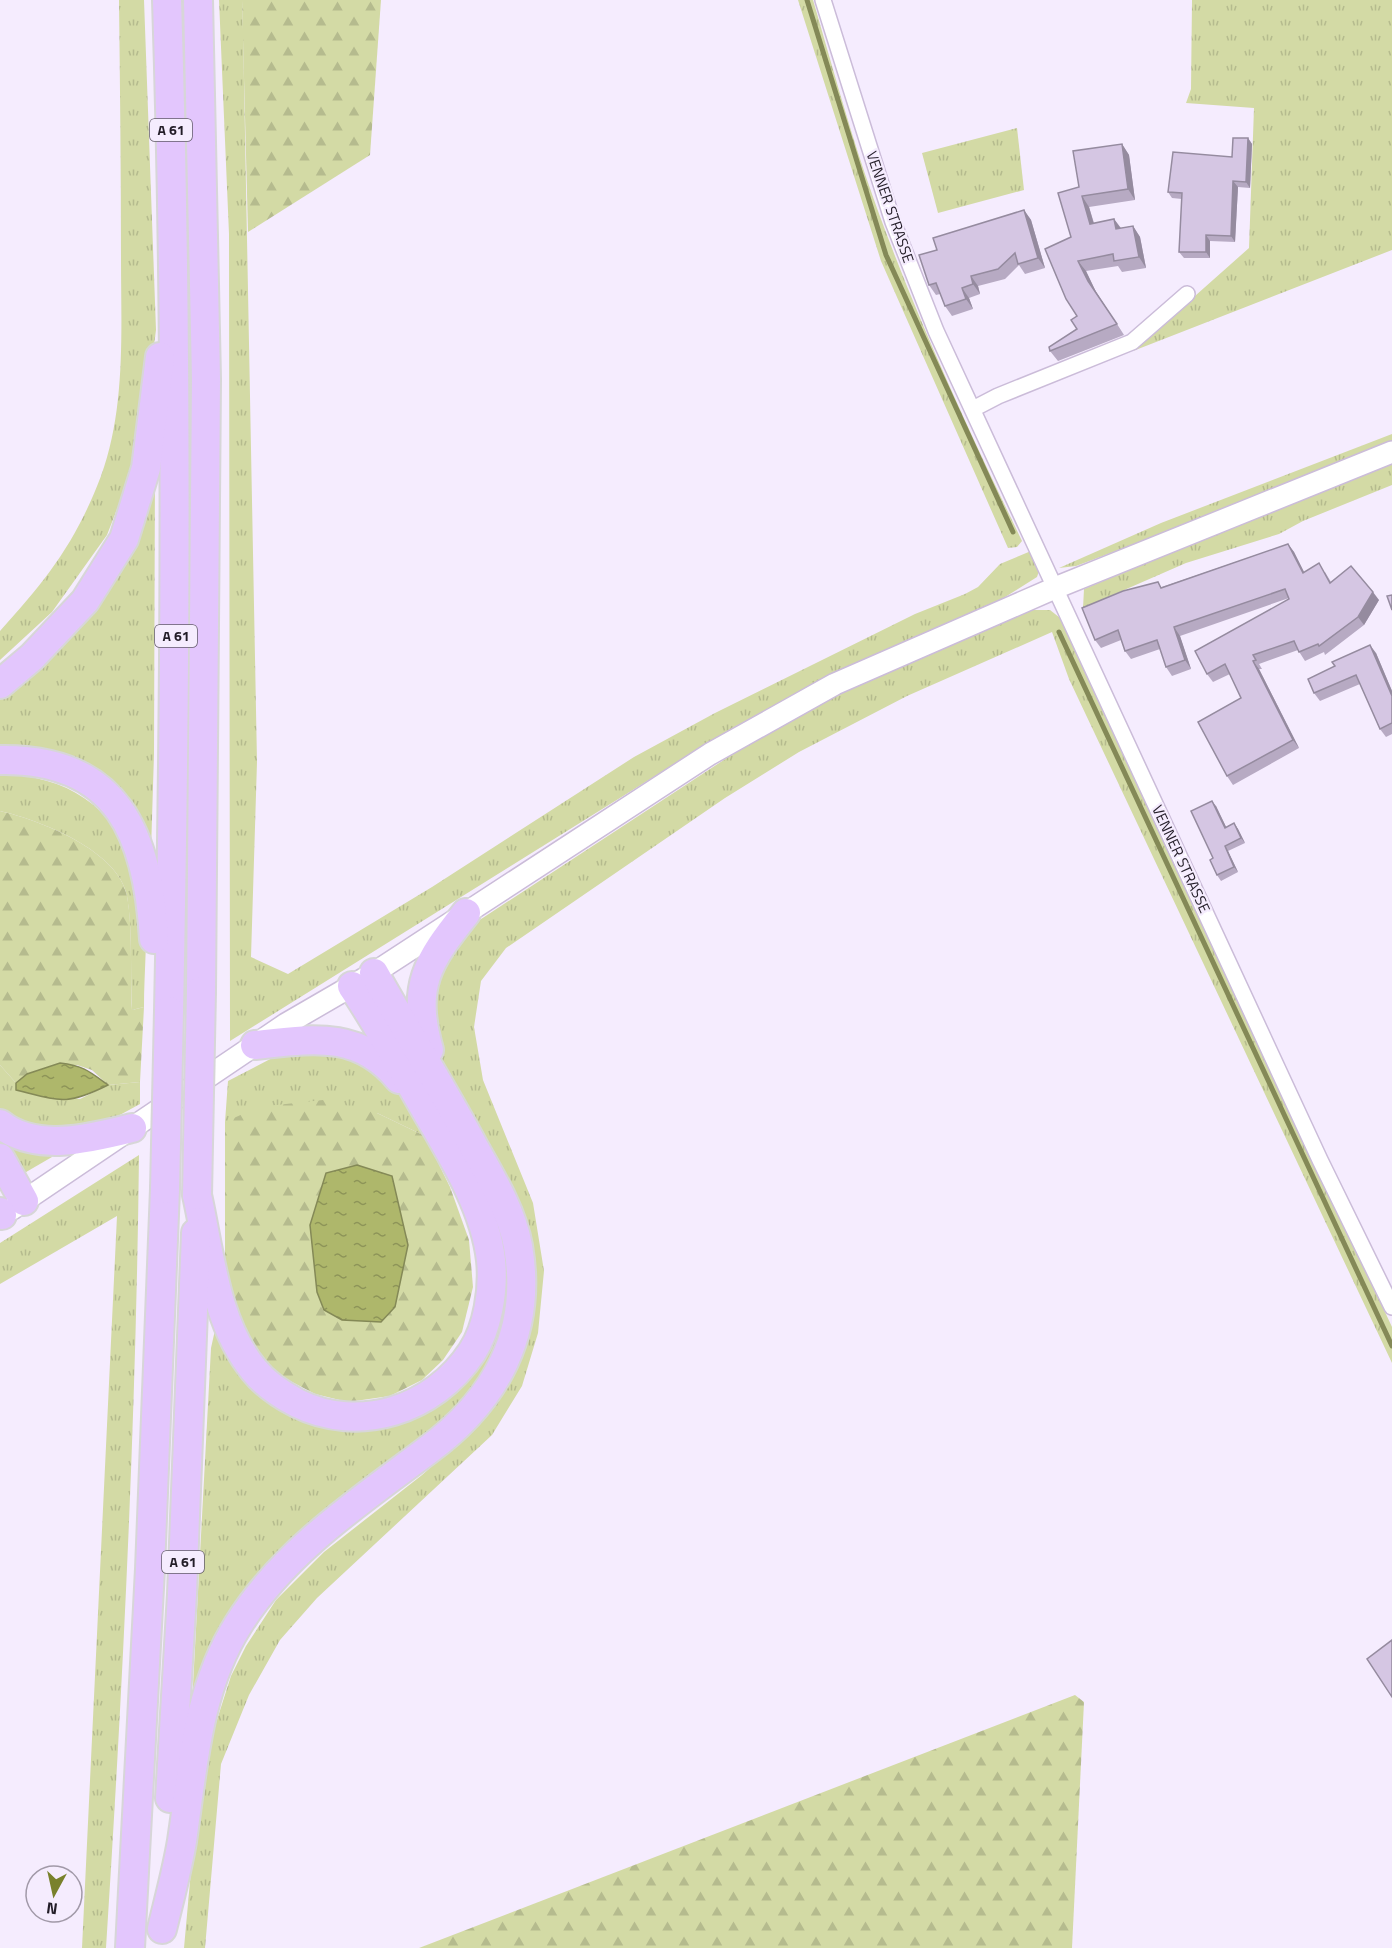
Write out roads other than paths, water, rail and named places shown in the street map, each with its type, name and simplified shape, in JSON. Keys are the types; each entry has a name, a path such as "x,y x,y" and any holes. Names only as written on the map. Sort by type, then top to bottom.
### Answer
{"highway":[{"name":"A 61","path":"129,1948 151,1557 165,1189 169,1011 176,583 174,260 167,0"},
{"name":"A 61","path":"161,1939 182,1594 197,1195 204,844 206,379 198,0"},
{"path":"0,684 32,657 85,601 124,539 146,468 174,260"},
{"path":"0,760 26,760 61,768 94,785 116,804 136,838 145,864 151,891 156,974 169,1011"},
{"path":"437,1077 421,1022 422,999 429,967 439,947 466,913"},
{"path":"161,1939 182,1844 194,1748 210,1687 237,1625 276,1575 312,1539 437,1443 476,1408 502,1370 517,1329 522,1289 518,1244 500,1194 437,1077 363,979"},
{"path":"197,1195 222,1309 236,1344 255,1371 282,1395 313,1411 350,1418 382,1416 415,1403 446,1381 472,1352 488,1312 490,1260 476,1205 426,1112 363,979"},
{"path":"255,1045 333,1040 350,1043 366,1051 393,1071 426,1112"},
{"path":"0,1124 8,1131 45,1141 87,1140 132,1128"},
{"path":"0,1158 7,1211"}],"street":[{"name":"VENNER STRASSE","path":"823,0 893,222 936,331 1320,1160 1392,1307"},
{"path":"973,409 999,396 1132,342 1187,294"},
{"path":"7,1211 255,1045 363,979 710,754 835,684 1055,588 1392,452"}],"water":[{"path":"60,1063 86,1070 108,1085 82,1096 63,1100 16,1090 16,1083 27,1074"},
{"path":"357,1165 392,1176 408,1245 395,1307 381,1322 342,1320 324,1310 317,1292 310,1225 326,1173"}],"waterway":[{"path":"807,0 886,255 1013,532"},
{"path":"1059,632 1392,1346"}]}
